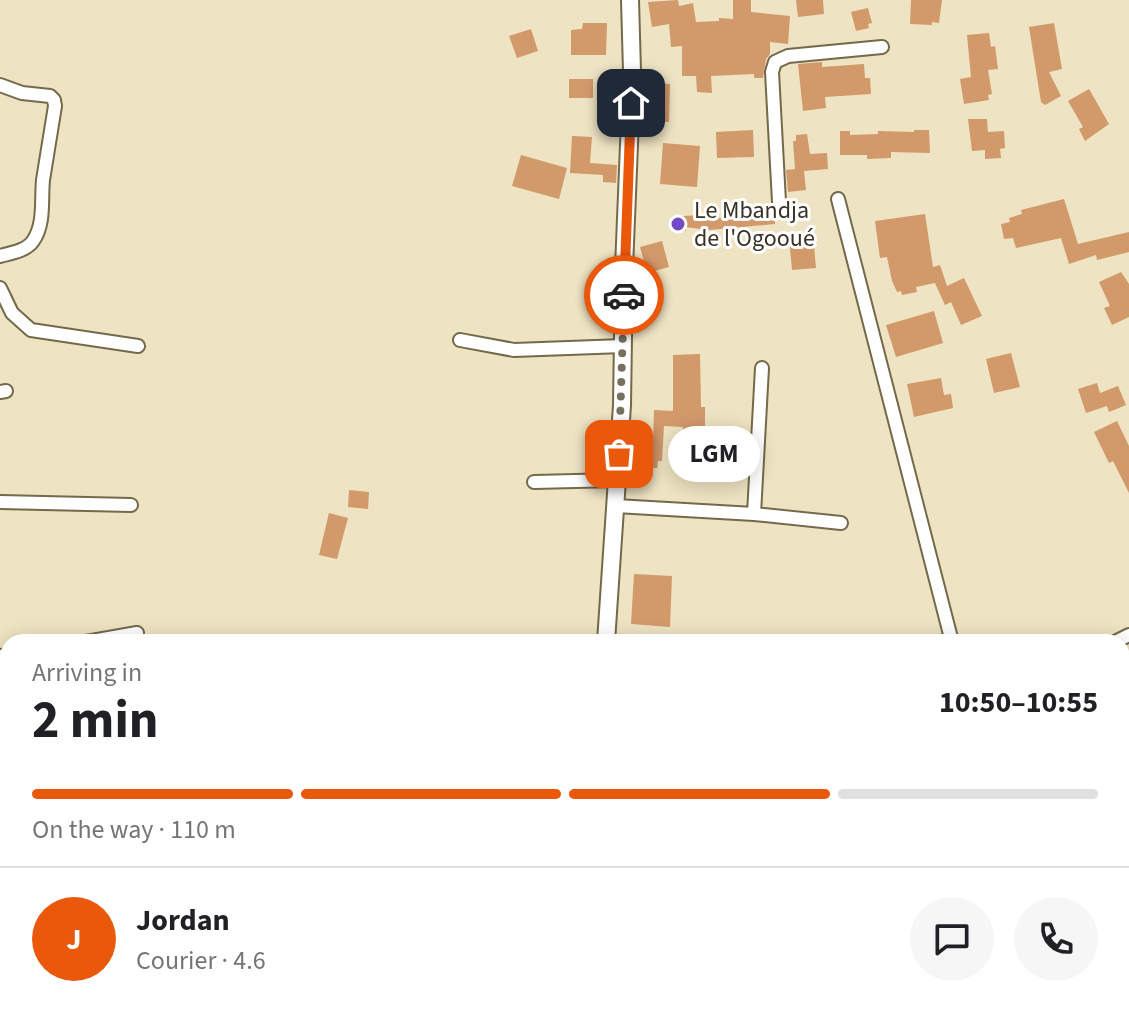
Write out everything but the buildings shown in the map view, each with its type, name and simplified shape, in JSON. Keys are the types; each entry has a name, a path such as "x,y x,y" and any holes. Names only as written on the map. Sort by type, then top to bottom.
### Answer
{"street":[{"path":"607,634 623,346 632,71 630,0"},
{"path":"779,202 772,72 775,62 788,56 882,47"},
{"path":"0,85 22,93 50,96 55,106 43,184 41,222 35,237 21,250 0,256"},
{"path":"838,199 950,634"},
{"path":"0,288 12,313 31,330 138,346"},
{"path":"460,340 514,350 623,346"},
{"path":"754,514 762,368"},
{"path":"534,482 617,480"},
{"path":"0,502 131,505"},
{"path":"616,506 754,514 841,523"},
{"path":"131,634 137,633"}],"way so far":[{"path":"619,454 624,295"}],"place":[{"name":"Le Mbandja de l'Ogooué","path":"678,224"},
{"name":"LGM","path":"619,454"}],"route":[{"path":"624,295 631,103"}]}
